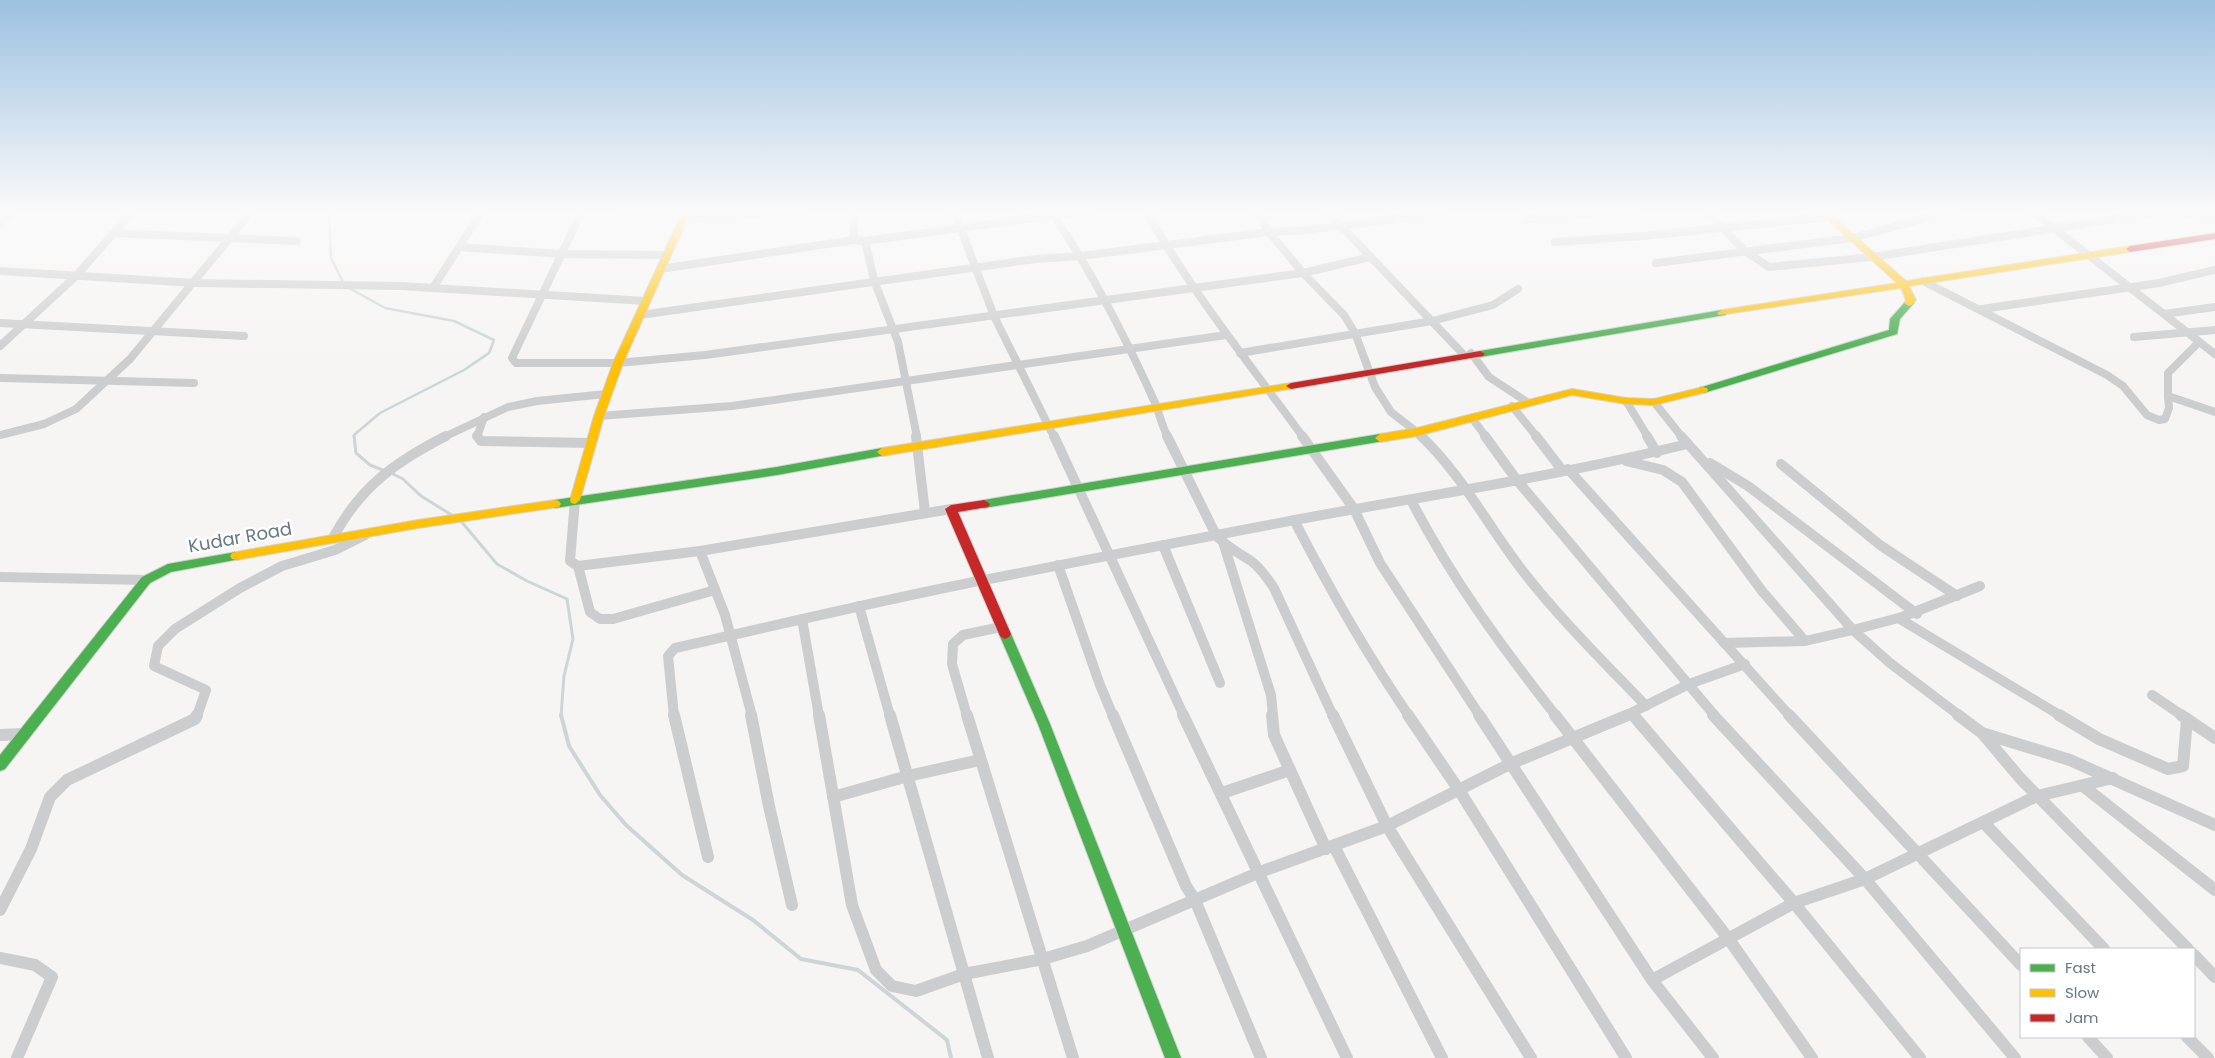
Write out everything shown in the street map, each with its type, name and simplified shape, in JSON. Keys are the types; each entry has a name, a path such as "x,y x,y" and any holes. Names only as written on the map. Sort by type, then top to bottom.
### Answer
{"street":[{"path":"0,346 76,276 90,260"},
{"path":"0,436 63,416 76,409 106,382 152,332 213,260"},
{"path":"433,288 451,260"},
{"path":"559,260 512,358 513,361 618,363 705,355 1104,302 1193,287 1303,273 1356,260"},
{"path":"664,260 606,394 575,500 570,561 578,566 700,551 924,512 1078,489 1184,469 1417,432 1527,402 1572,392 1626,401 1654,402 1683,396 1892,333 1895,330 1895,320 1911,300 1903,283 1876,260"},
{"path":"660,269 718,260"},
{"path":"870,260 875,282 894,330 907,382 918,445 924,512"},
{"path":"973,260 994,316 1017,366 1049,426 1107,555 1260,872 1347,1058"},
{"path":"640,315 1026,260"},
{"path":"1083,260 1129,349 1156,408 1162,426 1216,535 1224,545 1251,561 1262,571 1274,588 1313,674 1387,826 1531,1058"},
{"path":"1175,260 1226,335 1268,388 1354,509 1380,563 1510,764 1652,980 1713,1058"},
{"path":"1293,260 1332,300 1355,333 1369,373 1390,412 1406,426 1417,432 1445,459 1522,570 1553,607 1646,706"},
{"path":"1373,260 1432,321 1468,354 1489,378 1527,402"},
{"path":"1656,263 1680,260"},
{"path":"1757,260 1762,265 1769,267 1837,260"},
{"name":"Kudar Road","path":"0,765 146,580 168,568 333,538 777,471 918,445 1049,426 1268,388 1369,373 1468,354 1903,283 2056,260"},
{"path":"2098,260 2215,354"},
{"path":"1982,309 2045,298 2131,287 2215,270"},
{"path":"0,271 195,282 433,288 646,301"},
{"path":"1923,281 1982,309 2111,377 2125,388 2146,414 2152,418 2165,418 2169,408 2168,373 2199,342"},
{"path":"1240,353 1432,321 1493,305 1518,289"},
{"path":"2164,314 2215,307"},
{"path":"0,323 244,336"},
{"path":"2134,337 2190,334 2215,330"},
{"path":"599,416 732,406 1226,335"},
{"path":"0,378 194,383"},
{"path":"333,538 352,504 365,489 390,468 430,444 484,417 514,405 606,394"},
{"path":"2168,396 2215,412"},
{"path":"1626,401 1657,453"},
{"path":"1654,402 1687,444 1853,630 1890,663 1982,733 1999,756 2037,796 2187,948"},
{"path":"1512,406 1565,469 1745,664 1801,730 2020,964"},
{"path":"484,417 477,437 481,441 591,443"},
{"path":"1472,418 1516,479 1711,712 1864,879 2015,1058"},
{"path":"708,857 674,719 668,656 675,648 729,634 982,580 1294,520 1467,491 1565,469 1657,453 1687,444"},
{"path":"1701,458 1748,486 1917,614"},
{"path":"1623,460 1658,468 1676,476 1762,591 1804,640"},
{"path":"1782,464 1872,539 1957,596"},
{"path":"1411,500 1437,550 1497,640 1728,938 1812,1058"},
{"path":"950,509 1044,724 1173,1058"},
{"path":"1294,520 1329,588 1372,662 1459,790 1626,1058"},
{"path":"0,910 31,849 50,797 67,780 195,718 203,703 206,690 154,666 158,646 175,629 240,588 282,566 335,550 368,533"},
{"path":"1163,545 1220,683"},
{"path":"1224,545 1271,695 1274,735 1330,847 1442,1058"},
{"path":"700,551 725,615 755,729 769,806 792,905"},
{"path":"1058,565 1100,685 1186,886 1195,900 1261,1058"},
{"path":"578,566 590,612 600,619 613,619 715,590"},
{"path":"0,577 146,580"},
{"path":"1724,643 1804,640 1900,620 1980,586"},
{"path":"859,606 988,1058"},
{"path":"802,619 852,905 876,970 892,986 916,991 964,974 1068,953 1124,931 1260,872 1387,826 1510,764 1646,706 1689,684 1745,664"},
{"path":"1900,620 2063,719 2099,738 2168,769 2183,766 2185,755 2183,737 2187,719"},
{"path":"1001,627 963,635 953,644 952,664 1073,1058"},
{"path":"2152,695 2215,738"},
{"path":"1632,712 1794,903 1920,1058"},
{"path":"1982,733 2070,760 2215,826"},
{"path":"0,735 23,734"},
{"path":"833,797 908,776 980,760"},
{"path":"1222,793 1290,770"},
{"path":"1652,980 1794,903 1864,879 2037,796 2113,778"},
{"path":"2083,786 2215,890"},
{"path":"1984,823 2103,948"},
{"path":"2195,956 2215,976"},
{"path":"0,958 44,968 52,977 16,1058"},
{"path":"2089,1038 2107,1058"},
{"path":"2188,1038 2208,1058"}],"waterway":[{"path":"332,260 344,284"},
{"path":"349,288 385,308 454,321 494,340 489,353 464,370 380,413 354,436"},
{"path":"354,436 356,453 370,465 385,471"},
{"path":"391,473 403,479 421,496 455,517"},
{"path":"460,520 497,564 527,581 567,599 573,639 564,676 561,715"},
{"path":"561,715 569,746 600,795 626,825 682,875 753,920 801,959 858,970 947,1040 951,1058"}],"traffic: fast":[{"path":"1703,390 1894,332 1895,319 1909,303"},
{"path":"1480,354 1722,313"},
{"path":"984,504 1380,438"},
{"path":"555,504 777,471 882,452"},
{"path":"0,765 146,580 168,568 236,556"},
{"path":"1005,634 1044,724 1173,1058"}],"traffic: slow":[{"path":"575,500 599,416 618,363 665,260"},
{"path":"1878,260 1903,283 1911,300 1909,303"},
{"path":"1722,313 2057,260"},
{"path":"882,452 1291,386"},
{"path":"1380,438 1417,432 1572,392 1626,401 1654,402 1703,390"},
{"path":"236,556 418,524 555,504"}],"traffic: jam":[{"path":"1291,386 1480,354"},
{"path":"984,504 951,509 1005,634"}]}
